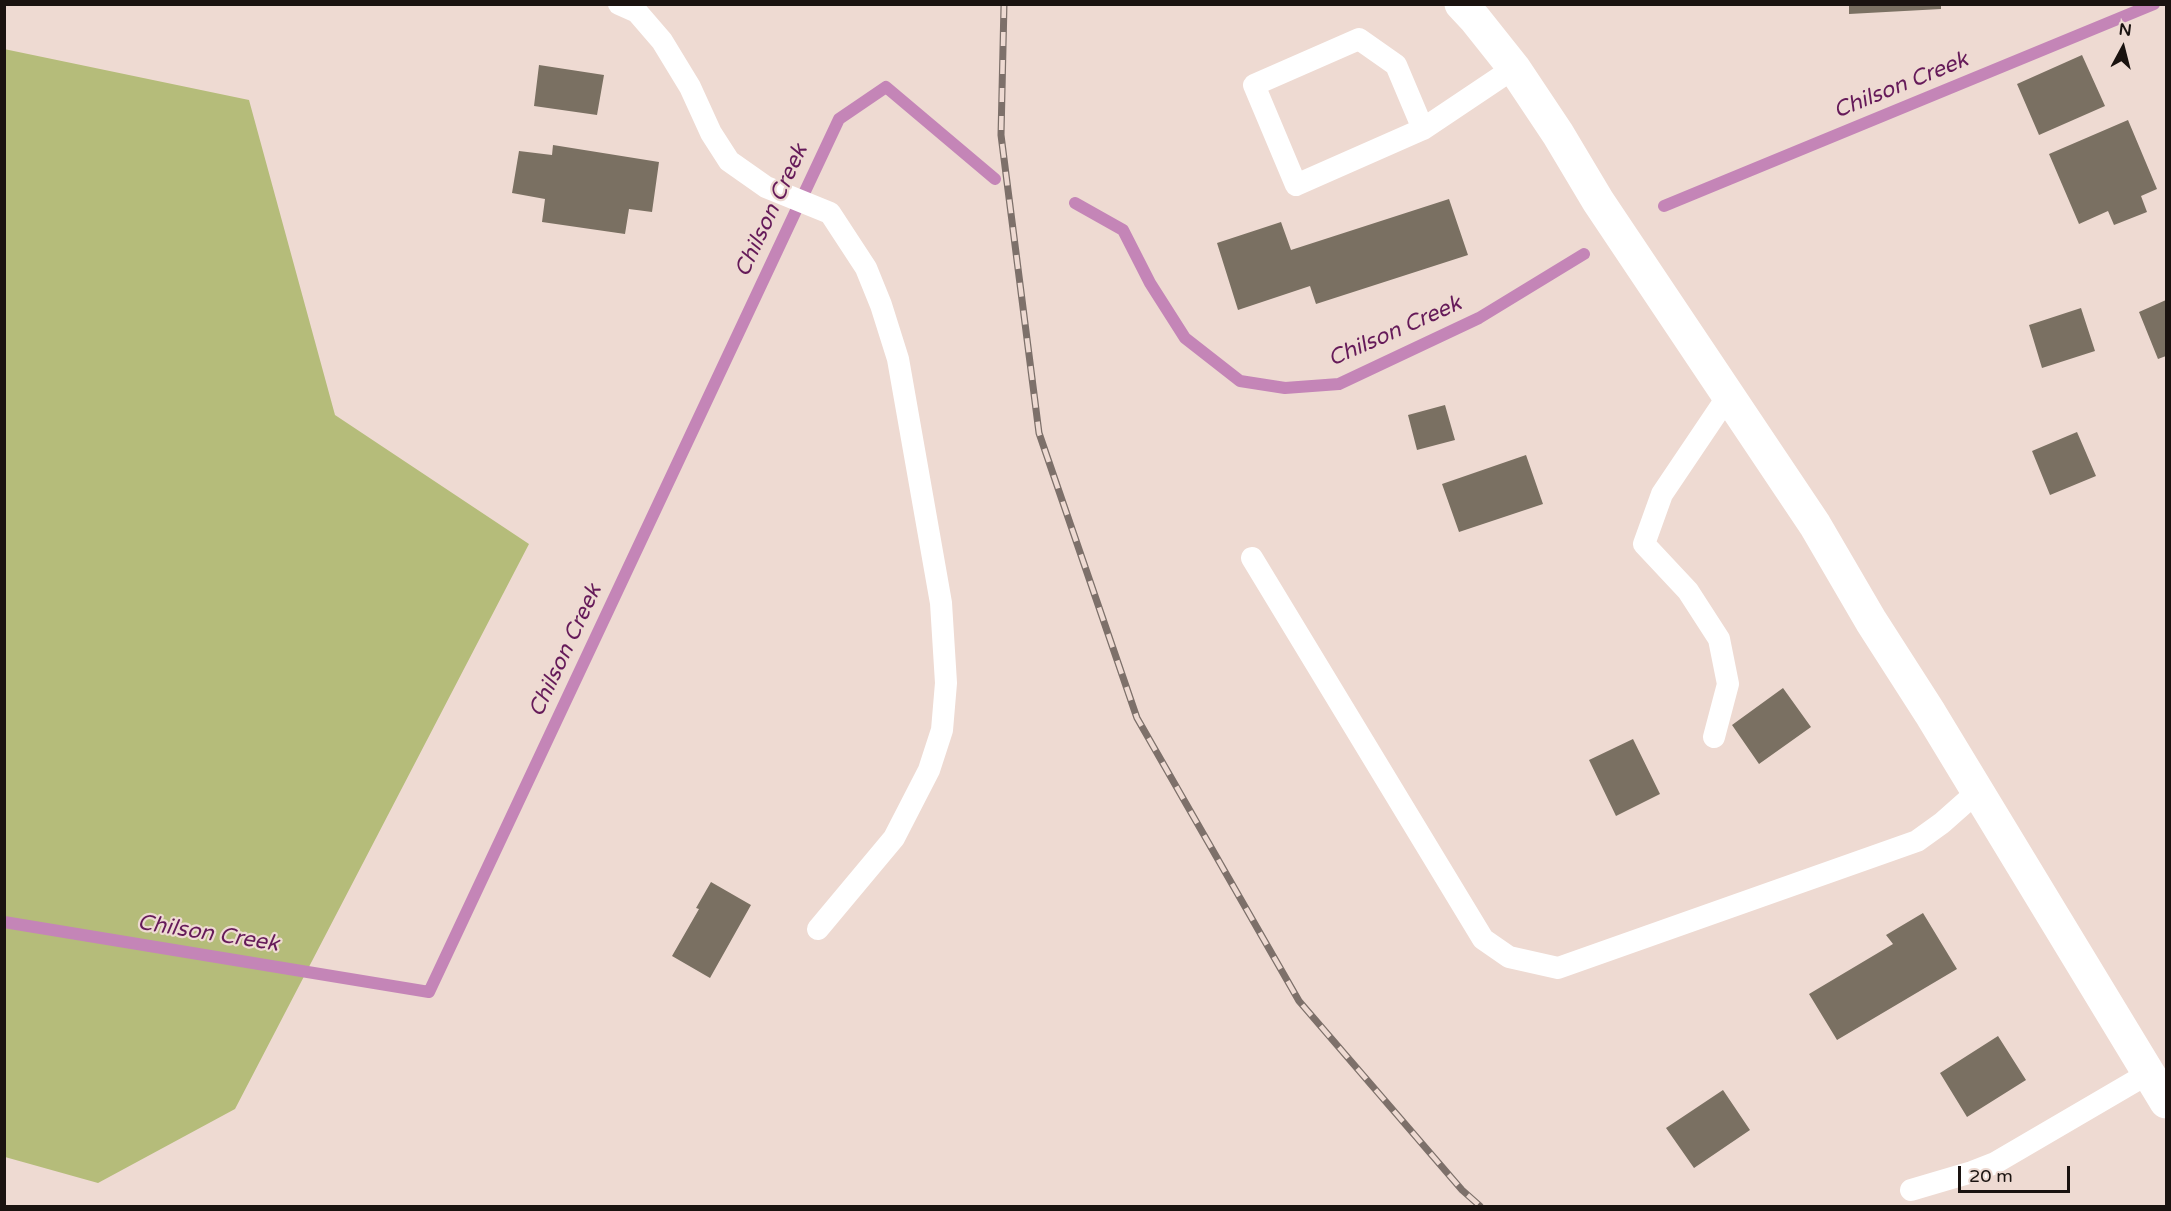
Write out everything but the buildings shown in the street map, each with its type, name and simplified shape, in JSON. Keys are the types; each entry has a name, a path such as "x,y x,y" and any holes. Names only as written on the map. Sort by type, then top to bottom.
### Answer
{"main road":[{"path":"1461,4 1514,68 1558,134 1598,201 1815,525 2166,1102"}],"lane":[{"path":"619,4 637,12 662,41 690,87 711,133 729,161 766,187 830,213 866,268 882,305 898,359 941,603 946,683 942,730 930,770 894,838 818,929"},
{"path":"1423,129 1396,65 1359,39 1254,85 1296,185 1423,129 1514,68"},
{"path":"1714,737 1728,684 1719,639 1688,591 1644,544 1662,494 1728,396"},
{"path":"1252,558 1483,939 1509,957 1558,968 1917,841 1942,823 1977,792"},
{"path":"1911,1190 1995,1163 2149,1073"}],"green space":[{"path":"4,49 249,100 335,415 529,544 235,1109 98,1183 5,1157"}],"waterway":[{"name":"Chilson Creek","path":"1664,206 2154,4"},
{"name":"Chilson Creek","path":"4,922 429,992 839,119 886,87 995,179"},
{"name":"Chilson Creek","path":"1075,203 1123,230 1150,283 1185,338 1240,381 1285,388 1339,384 1479,318 1584,254"}],"railway":[{"path":"1004,4 1001,135 1039,433 1137,718 1299,1001 1462,1190 1480,1206"}]}
